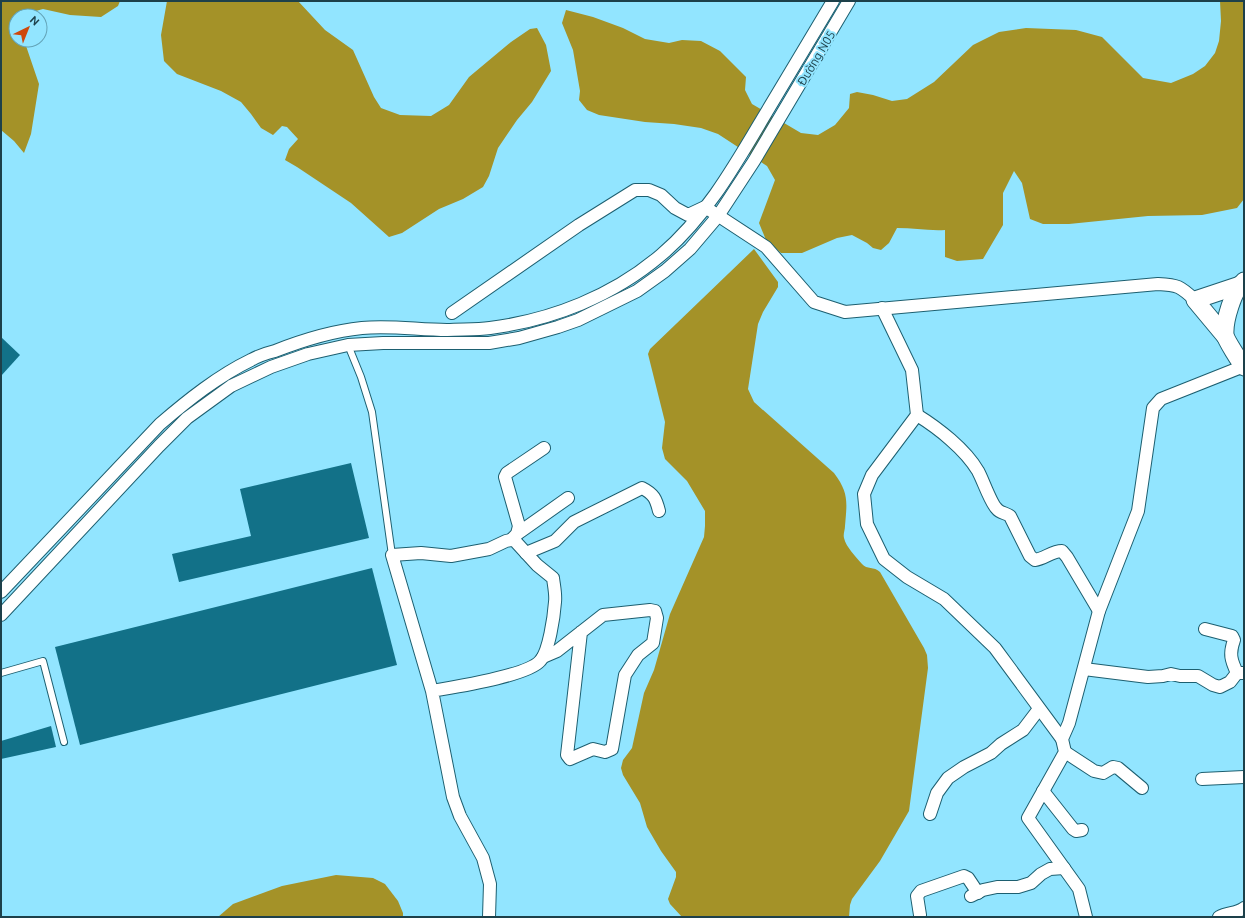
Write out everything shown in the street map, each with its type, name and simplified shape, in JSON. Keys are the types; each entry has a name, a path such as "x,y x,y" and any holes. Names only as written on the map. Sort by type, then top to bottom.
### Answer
{"street":[{"name":"Đường N05","path":"1,592 160,424 179,407 216,381 252,359 325,335 362,328 444,330 489,328 530,321 575,307 604,294 633,276 661,256 680,237 720,188 833,1"},
{"name":"Đường N05","path":"3,609 187,418 231,386 272,367 308,354 348,345 383,343 490,343 519,338 578,320 637,291 665,271 690,249 718,216 754,161 849,1"},
{"path":"452,313 579,225 635,190 649,190 661,195 675,208 688,215 705,207 766,247 814,302 845,312 1158,284 1174,285 1185,291 1195,300 1225,336 1244,366 1161,399 1153,408 1138,511 1099,610 1069,722 1062,739"},
{"path":"1195,300 1242,283"},
{"path":"1225,336 1228,310 1242,283"},
{"path":"882,308 912,370 917,415 872,475 864,494 867,524 884,559 907,577 944,599 995,648 1062,739 1065,752 1028,818 1079,889 1086,917"},
{"path":"917,415 926,420 966,455 978,470 994,506 1001,512 1010,516 1030,556 1035,560 1041,559 1057,551 1062,551 1099,610"},
{"path":"432,691 519,673 539,663 543,657 549,638 555,601 553,578 537,565 515,541 514,537 518,526 505,477 507,473 544,448"},
{"path":"526,553 555,541 574,522 642,488 648,491 656,499 659,511"},
{"path":"489,917 490,884 483,858 460,816 453,797 432,691 392,555 421,553 451,556 489,549 514,537 568,498"},
{"path":"543,657 557,651 581,632 603,615 650,610 655,611 657,618 653,643 638,655 625,674 612,749 605,752 593,749 570,759 567,755 581,632"},
{"path":"1084,669 1148,676 1163,676 1171,674 1180,676 1198,676 1213,685 1220,687 1230,682 1240,673 1230,651 1234,640 1232,636 1205,629"},
{"path":"930,814 937,793 948,778 964,767 991,753 1001,744 1023,730 1039,708"},
{"path":"1065,752 1094,771 1103,773 1114,766 1142,788"},
{"path":"1202,779 1232,776 1244,777"},
{"path":"1043,791 1073,829 1076,831 1082,830"},
{"path":"920,915 917,896 921,891 964,876 968,878 975,894 997,887 1018,887 1031,883 1041,874 1050,869 1064,868"},
{"path":"1219,917 1226,913 1237,912 1244,908"}],"lane":[{"path":"348,345 361,377 372,412 392,555"},
{"path":"1,673 43,661 64,742"}],"shaded area":[{"path":"1,1 120,1 118,6 101,17 70,15 48,10 48,8 8,8 8,48 27,48 39,84 31,134 24,153 14,141 1,130"},
{"path":"167,1 298,1 325,30 353,50 374,97 381,108 400,115 431,116 449,105 469,77 511,42 530,29 537,28 546,45 551,71 532,102 517,120 498,148 489,176 483,187 463,199 439,209 402,233 389,237 351,203 285,160 289,149 298,139 287,127 282,126 273,135 261,128 241,102 221,91 177,74 164,61 161,35"},
{"path":"1220,1 1244,1 1244,199 1237,208 1202,215 1148,216 1069,224 1043,224 1030,219 1022,183 1014,171 1003,193 1003,225 983,259 957,261 945,257 945,230 897,228 889,243 881,250 873,248 852,235 837,238 802,253 781,253 766,240 759,223 775,180 767,166 718,134 701,128 599,115 587,110 579,100 580,91 573,50 562,23 566,10 593,17 623,28 645,39 669,43 682,40 701,41 720,51 746,77 745,90 752,104 801,133 818,135 835,125 849,108 850,94 857,92 892,101 907,99 934,82 973,45 999,32 1026,28 1076,30 1102,37 1143,78 1171,83 1193,74 1205,66 1215,53 1219,41 1221,21"},
{"path":"754,249 778,282 778,287 763,312 758,324 748,389 754,402 834,473 839,480 845,492 846,498 844,536 847,545 864,566 880,572 927,655 928,668 909,811 880,861 852,899 849,917 682,917 670,904 668,899 676,877 676,872 661,851 647,827 640,803 623,775 621,768 623,760 632,748 644,693 654,670 670,614 704,537 705,526 705,511 687,481 665,459 662,448 665,422 648,354 650,349"},
{"path":"336,875 373,878 385,884 398,901 403,917 218,917 233,904 282,886"}],"building":[{"path":"1,337 20,355 1,376"},
{"path":"351,463 369,538 179,582 172,554 251,536 240,489"},
{"path":"372,568 397,665 80,745 55,647"},
{"path":"51,726 56,747 1,759 1,741"}]}
